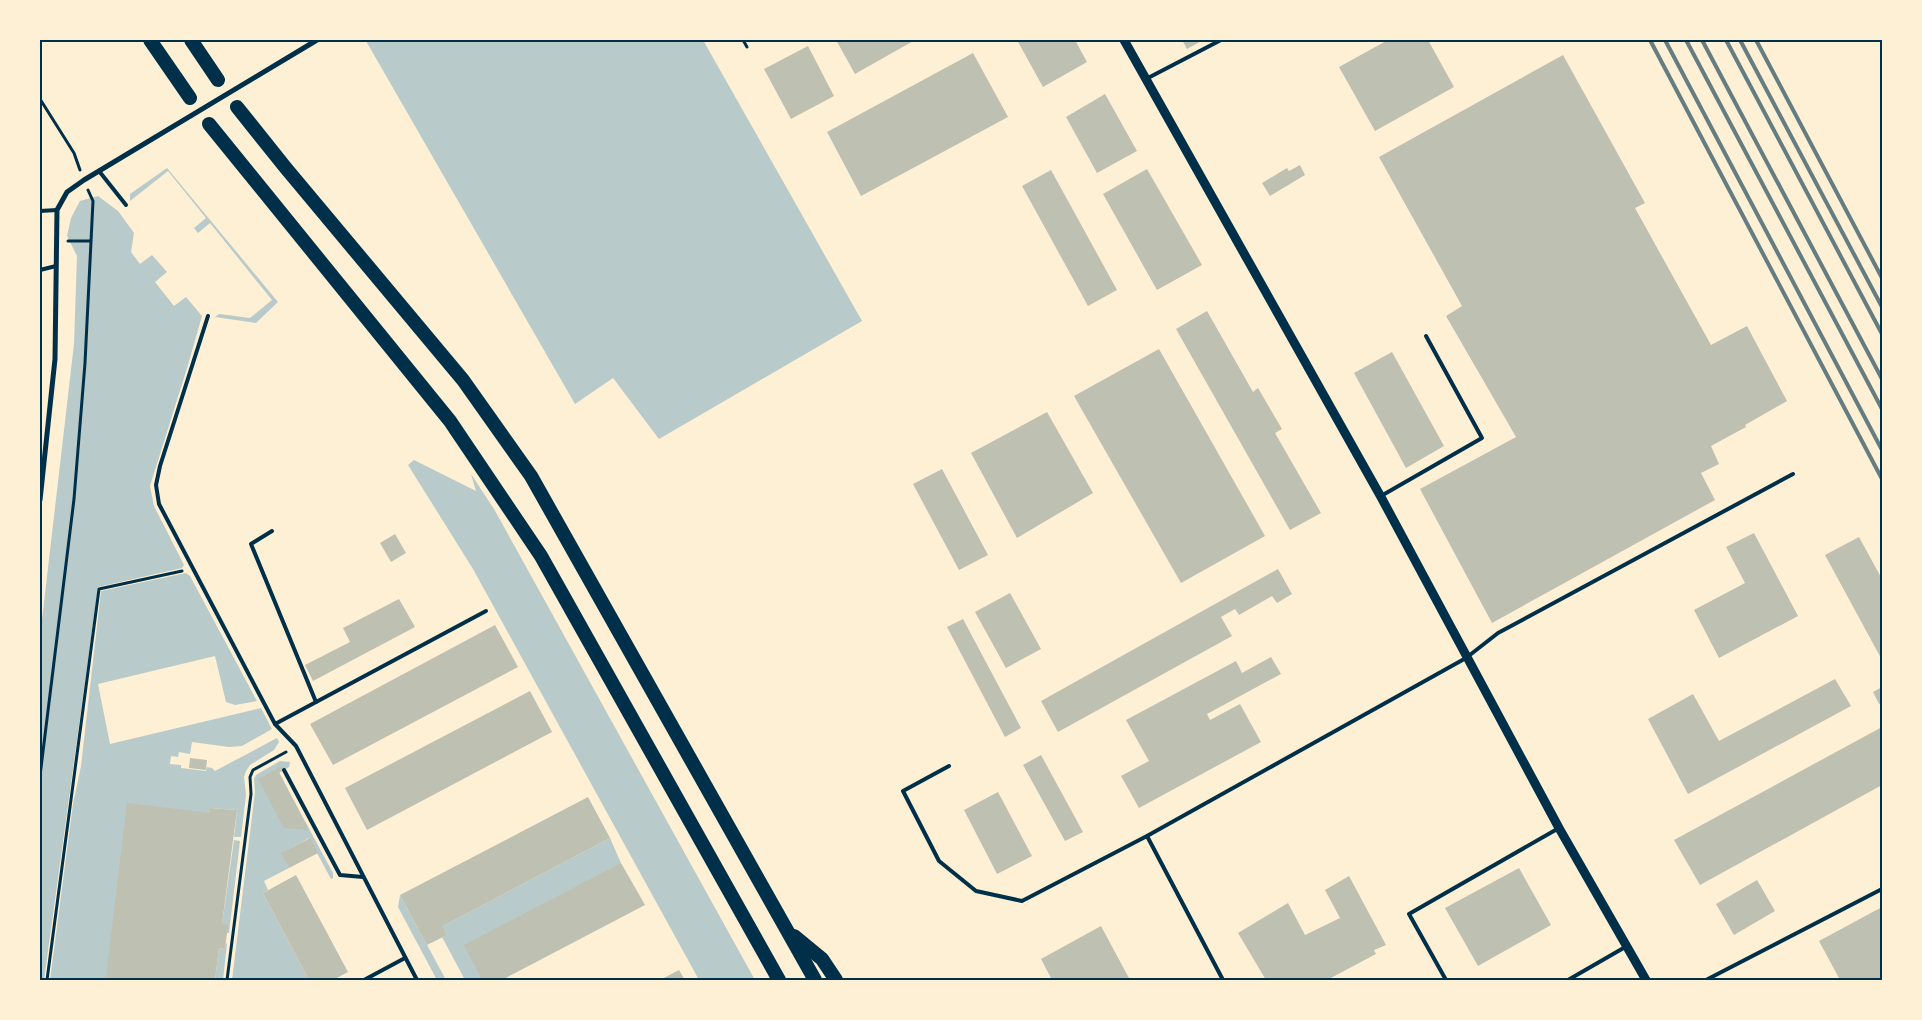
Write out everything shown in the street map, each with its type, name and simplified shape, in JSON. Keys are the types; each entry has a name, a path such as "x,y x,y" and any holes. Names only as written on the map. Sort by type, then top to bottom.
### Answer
{"highway":[{"path":"150,40 190,98"},
{"path":"191,40 218,80"},
{"path":"237,107 463,380 531,476 815,980"},
{"path":"208,124 450,421 541,556 779,980"},
{"path":"788,930 822,958 836,980"}],"street":[{"path":"40,500 55,359 57,210 68,192 84,180 317,40"},
{"path":"1124,40 1381,497 1559,828 1646,980"}],"lane":[{"path":"1146,79 1221,40"},
{"path":"99,172 126,205"},
{"path":"40,211 57,210"},
{"path":"40,270 56,266"},
{"path":"208,316 160,466 156,485 159,504 275,724 296,746 417,980"},
{"path":"1381,497 1482,438 1426,336"},
{"path":"949,766 903,791 939,862 976,891 1022,901 1147,836 1466,658 1498,633 1793,474"},
{"path":"272,531 251,544 316,702"},
{"path":"275,724 486,611"},
{"path":"284,770 340,875 363,877"},
{"path":"1446,980 1409,914 1559,828"},
{"path":"1147,836 1223,980"},
{"path":"1706,980 1882,889"},
{"path":"1568,980 1627,946"},
{"path":"364,980 405,958"}],"path":[{"path":"743,40 747,47"},
{"path":"40,99 74,153 93,202 86,363 74,499 40,776"},
{"path":"47,980 100,589 192,569"},
{"path":"227,980 251,794 250,777 253,770 296,746"}],"shaded area":[{"path":"703,40 862,321 659,439 613,378 575,404 366,41"},
{"path":"167,168 278,302 256,323 215,317 219,314 250,318 272,300 210,223 198,233 194,228 206,218 168,171 130,201 130,194"},
{"path":"98,196 118,211 134,233 131,252 140,264 152,255 167,272 155,282 174,306 186,297 202,316 150,486 154,506 184,565 182,568 98,587 44,980 40,980 40,637 74,344 77,256 67,236 71,218 80,201"},
{"path":"414,460 476,491 471,474 494,509 755,980 699,980 473,569 408,465"},
{"path":"186,573 190,576 257,701 235,705 226,702 215,656 98,684 110,744 261,708 272,729 242,746 229,747 192,742 190,754 179,752 178,757 171,756 170,764 181,765 181,768 206,771 207,767 215,771 277,738 279,742 274,750 250,765 246,771 244,777 246,795 241,837 234,837 237,810 210,808 210,813 128,980 50,980 73,804 81,766 101,591"},
{"path":"280,761 290,762 289,767 279,773 333,873 333,878 331,879 309,838 282,853 289,868 264,881 268,890 263,893 309,980 232,980 255,792 254,779 256,775"},
{"path":"610,838 621,863 482,980 465,980 442,937 447,935 443,926"},
{"path":"234,840 240,841 229,933 227,933 222,924"},
{"path":"400,895 446,980 437,980 398,907"},
{"path":"226,943 223,980 215,980 219,948 225,949"}],"building":[{"path":"836,40 915,40 855,74"},
{"path":"1017,40 1075,40 1087,62 1043,87"},
{"path":"1182,40 1203,40 1187,49"},
{"path":"1388,40 1428,40 1454,87 1375,131 1339,67"},
{"path":"808,46 834,96 791,119 764,69"},
{"path":"973,53 1008,117 861,196 827,132"},
{"path":"1563,55 1645,203 1635,208 1711,345 1747,326 1787,401 1711,446 1719,464 1701,473 1715,500 1492,623 1420,489 1516,437 1446,316 1462,306 1379,157"},
{"path":"1105,94 1137,151 1097,173 1066,117"},
{"path":"1300,165 1305,175 1270,196 1262,183 1287,168 1289,171"},
{"path":"1147,169 1202,265 1157,290 1103,194"},
{"path":"1051,170 1117,290 1088,306 1022,186"},
{"path":"1207,311 1253,392 1258,388 1282,429 1275,433 1321,513 1290,530 1176,329"},
{"path":"1159,349 1265,536 1181,583 1074,396"},
{"path":"1392,352 1444,446 1406,468 1354,373"},
{"path":"1047,412 1093,493 1017,538 971,453"},
{"path":"942,469 988,555 959,570 913,484"},
{"path":"1754,533 1798,616 1719,658 1694,610 1745,583 1726,547"},
{"path":"395,534 406,553 391,562 380,543"},
{"path":"1859,537 1882,579 1882,660 1825,555"},
{"path":"1278,569 1292,594 1277,603 1272,596 1239,615 1235,609 1221,617 1232,636 1058,732 1041,701"},
{"path":"1010,593 1041,649 1006,668 975,612"},
{"path":"399,599 415,627 313,681 305,665 350,642 343,628"},
{"path":"963,619 1021,728 1005,737 947,627"},
{"path":"495,625 518,667 333,765 310,724"},
{"path":"1271,657 1281,674 1207,714 1210,720 1240,704 1261,742 1139,808 1121,776 1149,761 1126,720 1236,661 1242,673"},
{"path":"1835,679 1851,706 1688,794 1648,719 1693,694 1719,741"},
{"path":"1882,687 1882,703 1879,704 1873,692"},
{"path":"530,691 552,732 367,830 345,788"},
{"path":"1882,727 1882,785 1700,885 1674,840"},
{"path":"1041,755 1083,832 1065,841 1023,765"},
{"path":"190,758 207,760 206,770 189,768"},
{"path":"280,767 287,768 279,772 309,830 284,828 258,779"},
{"path":"998,792 1032,856 997,874 964,810"},
{"path":"588,797 610,838 443,926 447,935 427,945 400,895"},
{"path":"127,803 210,813 210,808 237,810 222,924 228,925 225,949 219,948 215,980 128,980 106,977"},
{"path":"310,838 318,853 289,868 281,853"},
{"path":"621,863 645,905 502,980 482,980 464,945"},
{"path":"1519,868 1551,925 1478,966 1445,908"},
{"path":"296,875 348,972 333,980 309,980 263,893"},
{"path":"1349,876 1386,945 1374,950 1376,954 1327,980 1266,980 1238,933 1288,903 1305,935 1340,918 1325,890"},
{"path":"1757,880 1775,911 1734,935 1716,904"},
{"path":"1882,907 1882,980 1840,980 1819,941"},
{"path":"1101,926 1130,980 1052,980 1041,959"},
{"path":"679,970 685,980 660,980"}],"railway":[{"path":"1650,40 1882,479"},
{"path":"1665,40 1882,450"},
{"path":"1686,40 1882,409"},
{"path":"1702,40 1882,379"},
{"path":"1726,40 1882,334"},
{"path":"1740,40 1882,307"},
{"path":"1756,40 1882,278"}]}
